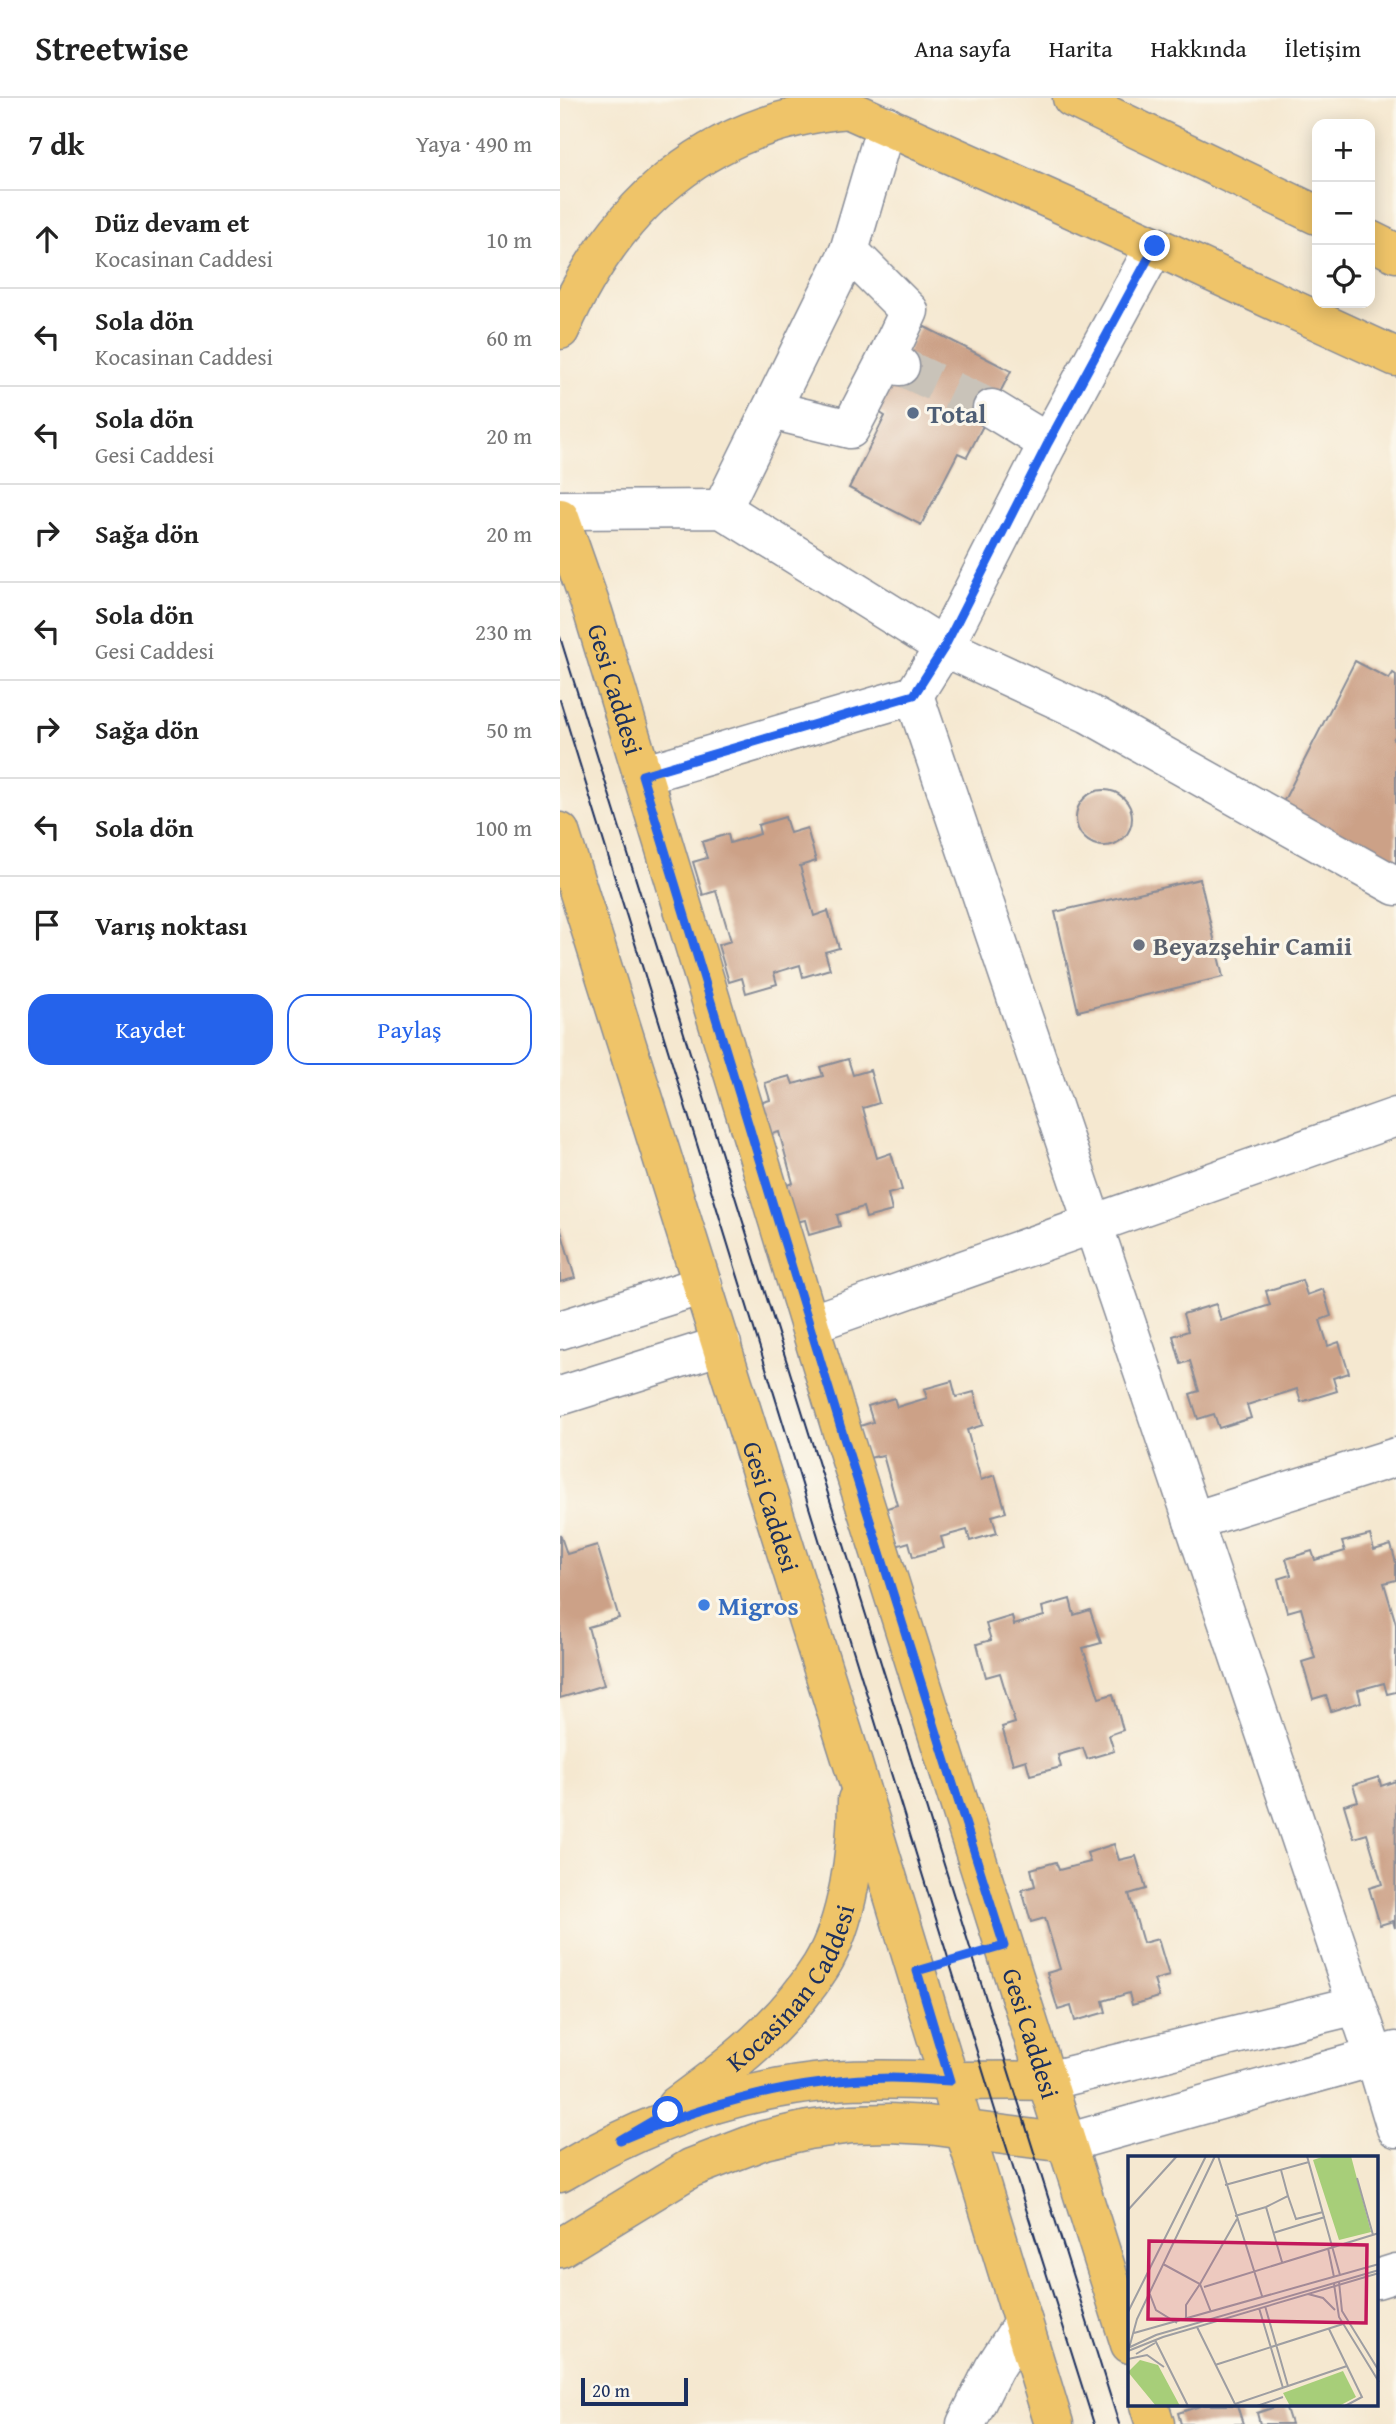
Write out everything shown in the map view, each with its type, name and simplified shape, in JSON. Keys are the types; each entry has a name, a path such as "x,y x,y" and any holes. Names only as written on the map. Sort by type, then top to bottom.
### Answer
{"main road":[{"path":"1072,98 1312,213"},
{"path":"560,330 586,281 610,244 647,201 690,163 719,145 760,127 836,104 1396,357"},
{"path":"1375,242 1396,253"},
{"name":"Gesi Caddesi","path":"560,518 593,612 810,1324 1128,2338"},
{"name":"Gesi Caddesi","path":"560,832 856,1774 1054,2424"},
{"name":"Kocasinan Caddesi","path":"560,2173 679,2104 712,2080 781,2018 821,1965 834,1939 848,1883 856,1823 856,1774"},
{"name":"Kocasinan Caddesi","path":"620,2140 696,2111 774,2090 891,2078 1046,2081"},
{"path":"560,2248 691,2168 764,2140 808,2130 852,2124 890,2123 928,2125 1066,2143"},
{"path":"1149,2406 1155,2424"}],"street":[{"path":"723,509 849,251 886,125"},
{"path":"642,775 914,695 944,648 1048,443 1155,246"},
{"path":"771,410 850,429 893,363 909,311 849,251"},
{"path":"992,409 1048,443"},
{"path":"560,510 723,509 944,648 1089,714 1396,886"},
{"path":"914,695 1357,2005 1385,2055 1396,2128"},
{"path":"810,1324 1396,1117"},
{"path":"560,1330 703,1285"},
{"path":"560,1396 722,1345"},
{"path":"1193,1521 1396,1457"},
{"path":"1046,2081 1357,2005"},
{"path":"1066,2143 1385,2055"},
{"path":"1378,2279 1396,2273"},
{"path":"967,2424 994,2368 1023,2323"}],"path":[{"path":"917,1971 1004,1946"}],"building":[{"path":"921,325 1011,371 967,457 958,453 921,525 849,488 885,416 877,411"},
{"path":"1355,661 1389,679 1393,673 1396,675 1396,734 1393,740 1396,742 1396,871 1278,812"},
{"path":"1104,790 1115,792 1124,798 1130,807 1130,829 1124,838 1115,844 1104,846 1093,844 1084,838 1078,829 1076,818 1078,807 1084,798 1093,792"},
{"path":"785,817 790,833 807,828 816,861 800,866 814,916 828,911 839,948 825,952 830,969 803,977 800,965 774,973 777,984 746,993 742,978 729,982 718,945 731,941 716,891 703,895 693,862 707,858 702,842 728,834 730,843 760,834 758,825"},
{"name":"Beyazşehir Camii","path":"1200,879 1223,977 1078,1011 1055,912"},
{"path":"848,1059 853,1075 870,1070 879,1103 863,1108 877,1158 891,1153 902,1190 888,1194 892,1211 866,1218 863,1207 837,1215 840,1226 809,1235 805,1220 792,1223 781,1187 793,1183 779,1132 765,1136 756,1104 770,1100 765,1083 790,1076 793,1084 823,1076 820,1067"},
{"path":"560,1227 575,1278 560,1282"},
{"path":"1302,1280 1307,1295 1323,1289 1331,1316 1320,1320 1328,1346 1339,1342 1349,1373 1333,1378 1337,1391 1301,1402 1297,1389 1247,1405 1251,1418 1219,1428 1214,1414 1198,1419 1190,1394 1199,1391 1190,1361 1181,1364 1173,1336 1188,1331 1183,1314 1216,1304 1221,1321 1270,1305 1266,1291"},
{"path":"952,1381 956,1397 974,1392 983,1425 967,1430 981,1480 995,1475 1006,1512 992,1516 997,1533 970,1541 967,1530 941,1537 944,1548 913,1557 909,1542 896,1546 884,1509 897,1505 883,1455 869,1458 860,1426 873,1422 868,1406 894,1398 897,1407 927,1398 924,1389"},
{"path":"560,1534 567,1554 597,1545 619,1618 588,1627 604,1685 560,1698"},
{"path":"1370,1535 1374,1550 1391,1545 1396,1563 1396,1580 1384,1583 1396,1624 1396,1692 1387,1694 1384,1683 1358,1690 1361,1702 1331,1711 1326,1695 1313,1699 1302,1662 1315,1658 1301,1608 1287,1612 1278,1579 1291,1575 1286,1559 1312,1551 1315,1560 1345,1551 1342,1542"},
{"path":"1070,1599 1074,1615 1090,1610 1101,1643 1083,1648 1099,1698 1113,1694 1123,1730 1109,1735 1114,1751 1087,1759 1083,1748 1058,1755 1061,1767 1030,1775 1026,1760 1013,1764 1002,1727 1015,1723 1000,1673 986,1677 977,1644 991,1640 986,1624 1012,1616 1014,1625 1044,1616 1042,1607"},
{"path":"1379,1777 1381,1786 1396,1781 1395,1928 1393,1921 1380,1925 1369,1888 1382,1884 1367,1834 1354,1838 1344,1805 1358,1801 1353,1785"},
{"path":"1114,1844 1119,1860 1136,1856 1146,1889 1129,1894 1143,1943 1158,1939 1169,1976 1154,1980 1159,1997 1132,2005 1129,1993 1103,2001 1106,2012 1075,2021 1071,2006 1058,2010 1047,1973 1060,1969 1045,1918 1031,1922 1022,1890 1035,1886 1031,1869 1056,1862 1059,1870 1090,1862 1087,1853"},
{"path":"1200,2406 1237,2406 1243,2424 1181,2424 1178,2413"},
{"path":"1285,2406 1291,2424 1260,2424 1257,2413"}],"tunnel":[{"path":"900,366 992,409"}],"tram line":[{"path":"560,637 1119,2424"},
{"path":"560,700 1094,2424"}],"place":[{"name":"Total","path":"913,413"},
{"name":"Beyazşehir Camii","path":"1139,945"},
{"name":"Migros","path":"704,1605"}],"route":[{"path":"668,2112 620,2140 670,2119 774,2090 891,2078 950,2081 917,1971 1004,1946 843,1435 642,775 914,695 944,648 1048,443 1155,246"}]}
